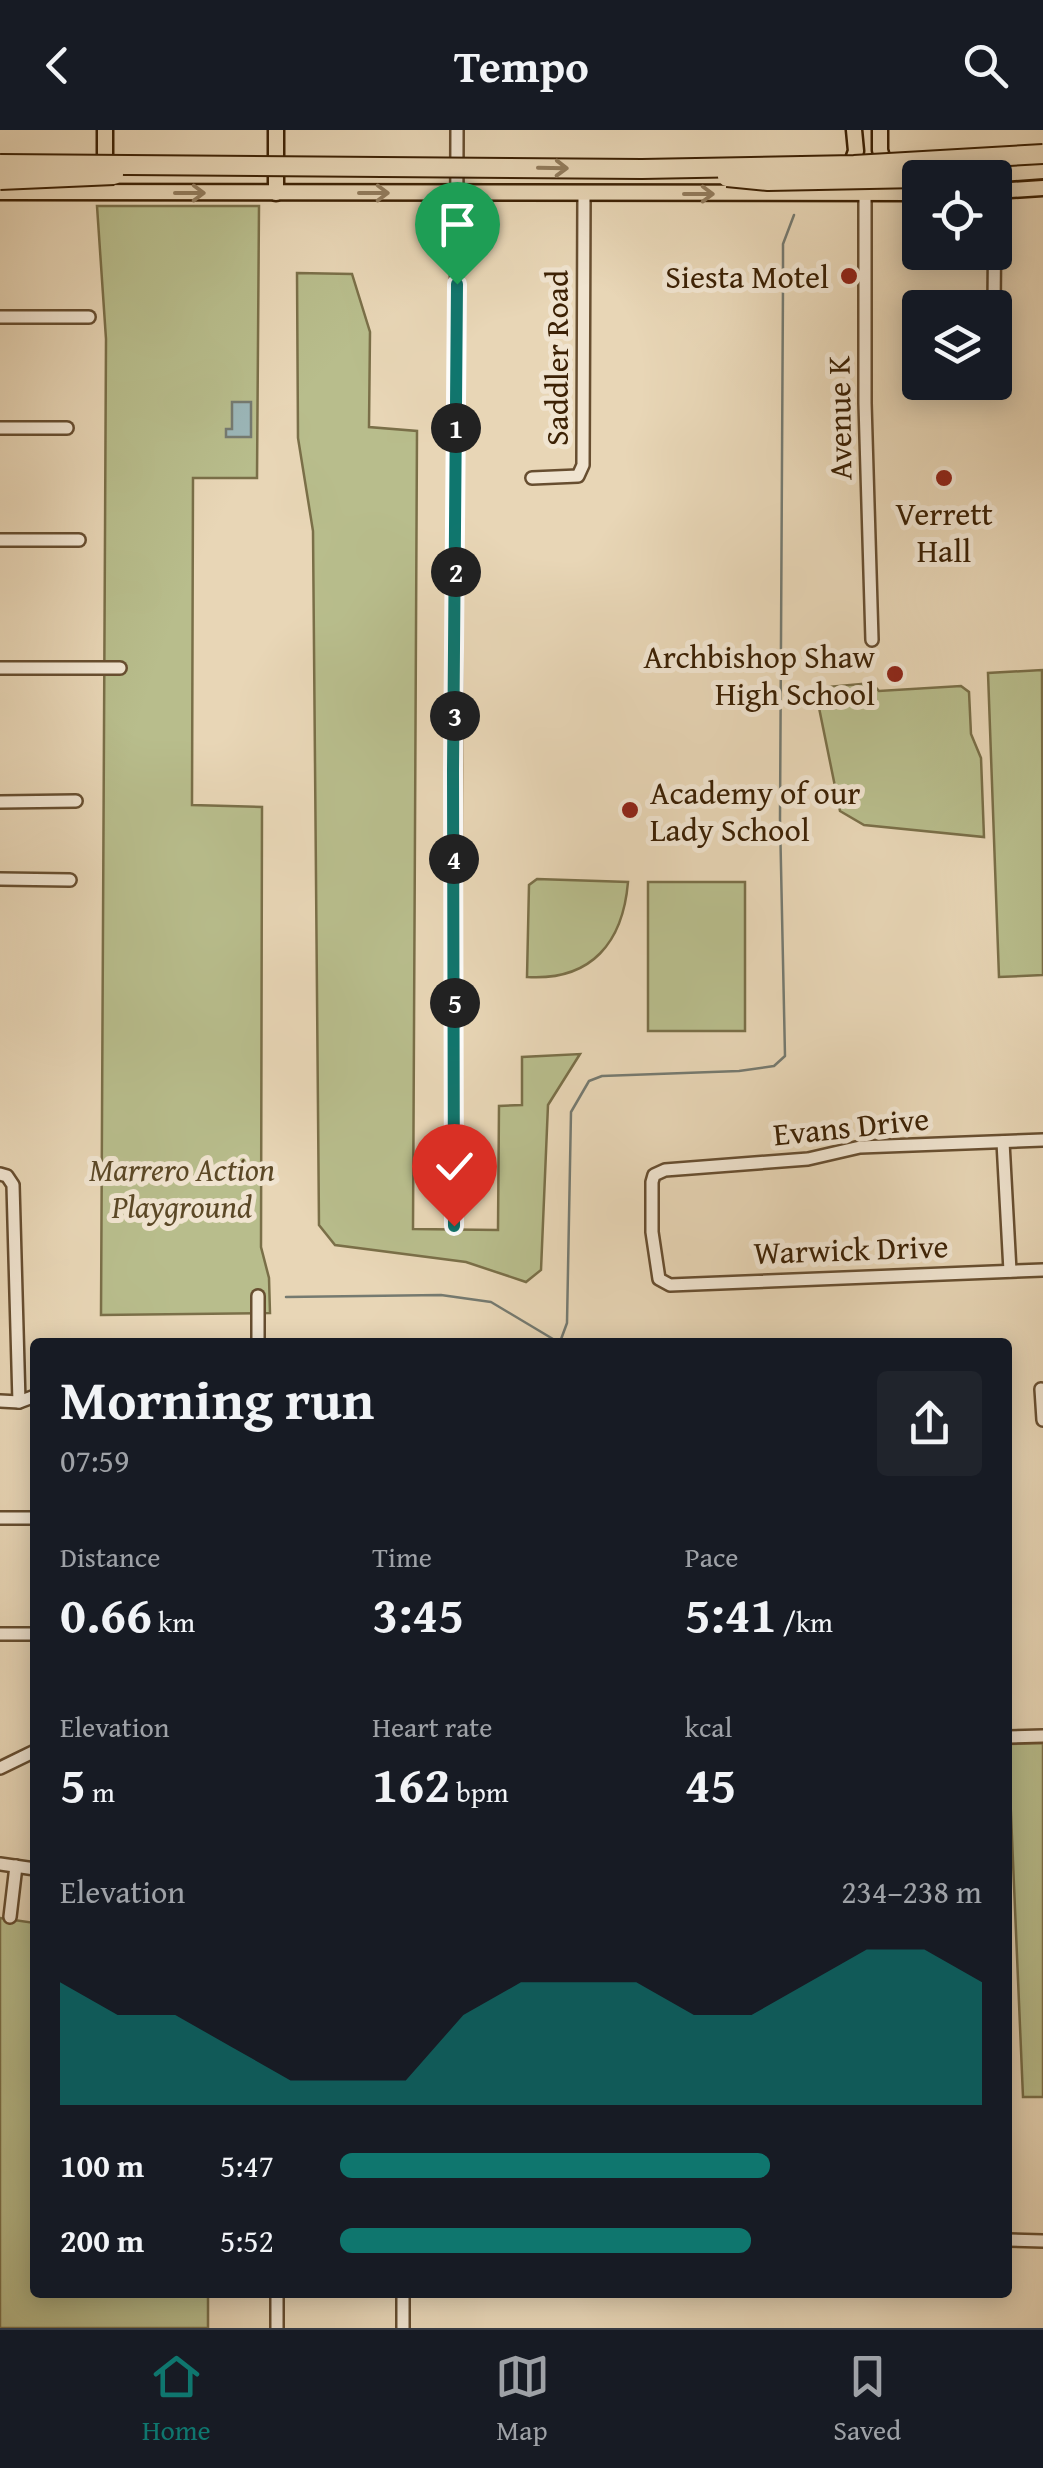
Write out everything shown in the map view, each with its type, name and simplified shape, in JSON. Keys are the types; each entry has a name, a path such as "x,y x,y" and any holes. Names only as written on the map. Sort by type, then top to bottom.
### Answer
{"highway":[{"path":"0,164 642,169 1043,154"},
{"path":"0,180 316,164"},
{"path":"1012,171 1043,168"},
{"path":"642,169 768,181 902,178"}],"main road":[{"path":"105,130 105,192"},
{"path":"276,130 276,193"},
{"path":"830,195 848,174 854,130"},
{"path":"880,130 882,162 889,174 902,183"},
{"path":"1012,190 1043,188"},
{"path":"0,192 902,193"}],"street":[{"path":"454,1226 457,130"},
{"name":"Saddler Road","path":"532,478 578,476 584,465 584,194"},
{"name":"Avenue K","path":"865,194 865,403 872,640"},
{"path":"0,316 89,316"},
{"path":"0,428 67,428"},
{"path":"0,540 79,540"},
{"path":"0,668 120,668"},
{"path":"0,802 76,801"},
{"path":"0,880 70,880"},
{"name":"Evans Drive","path":"662,1283 652,1232 652,1182 654,1175 665,1170 808,1159 860,1147 1043,1140"},
{"path":"1003,1142 1010,1271"},
{"path":"3,1175 13,1185 19,1402"},
{"name":"Warwick Drive","path":"662,1283 1043,1270"},
{"path":"0,1286 14,1286"},
{"path":"258,1296 258,1338"},
{"path":"1042,1388 1043,1420"},
{"path":"0,1401 30,1398"},
{"path":"0,1518 30,1518"},
{"path":"0,1634 30,1634"},
{"path":"1012,1738 1043,1736"},
{"path":"0,1768 30,1753"},
{"path":"0,1864 30,1868"},
{"path":"10,1917 16,1866"},
{"path":"1012,2240 1043,2240"},
{"path":"277,2298 277,2328"},
{"path":"403,2298 403,2328"}],"green space":[{"name":"Marrero Action Playground","path":"97,206 259,206 257,478 193,478 192,805 262,807 261,1247 269,1278 270,1313 101,1315 106,339"},
{"path":"297,273 352,274 370,332 369,427 417,431 413,1229 498,1230 499,1106 522,1105 522,1057 580,1054 548,1105 541,1270 526,1282 466,1262 335,1245 319,1225 313,531 298,438"},
{"path":"1042,670 1043,975 999,977 988,673"},
{"path":"872,683 879,691 961,686 969,692 971,734 981,758 984,837 864,825 840,811 815,688"},
{"path":"537,879 628,882 625,903 611,939 586,965 550,977 527,977 529,885"},
{"path":"648,882 745,882 745,1031 648,1031"},
{"path":"1043,1743 1043,2097 1023,2097 1012,1744"},
{"path":"0,1918 30,1922 30,2298 208,2298 208,2328 0,2328"}],"water":[{"path":"232,402 251,402 251,437 226,437 226,429 232,429"}],"waterway":[{"path":"561,1338 567,1323 571,1112 589,1081 602,1076 739,1071 774,1066 785,1056 780,819 783,244 794,215"},
{"path":"286,1297 441,1295 491,1302 551,1338"}],"place":[{"name":"Siesta Motel","path":"849,276"},
{"name":"Verrett Hall","path":"944,478"},
{"name":"Archbishop Shaw High School","path":"895,674"},
{"name":"Academy of our Lady School","path":"630,810"}],"route":[{"path":"454,1226 457,284"}]}
